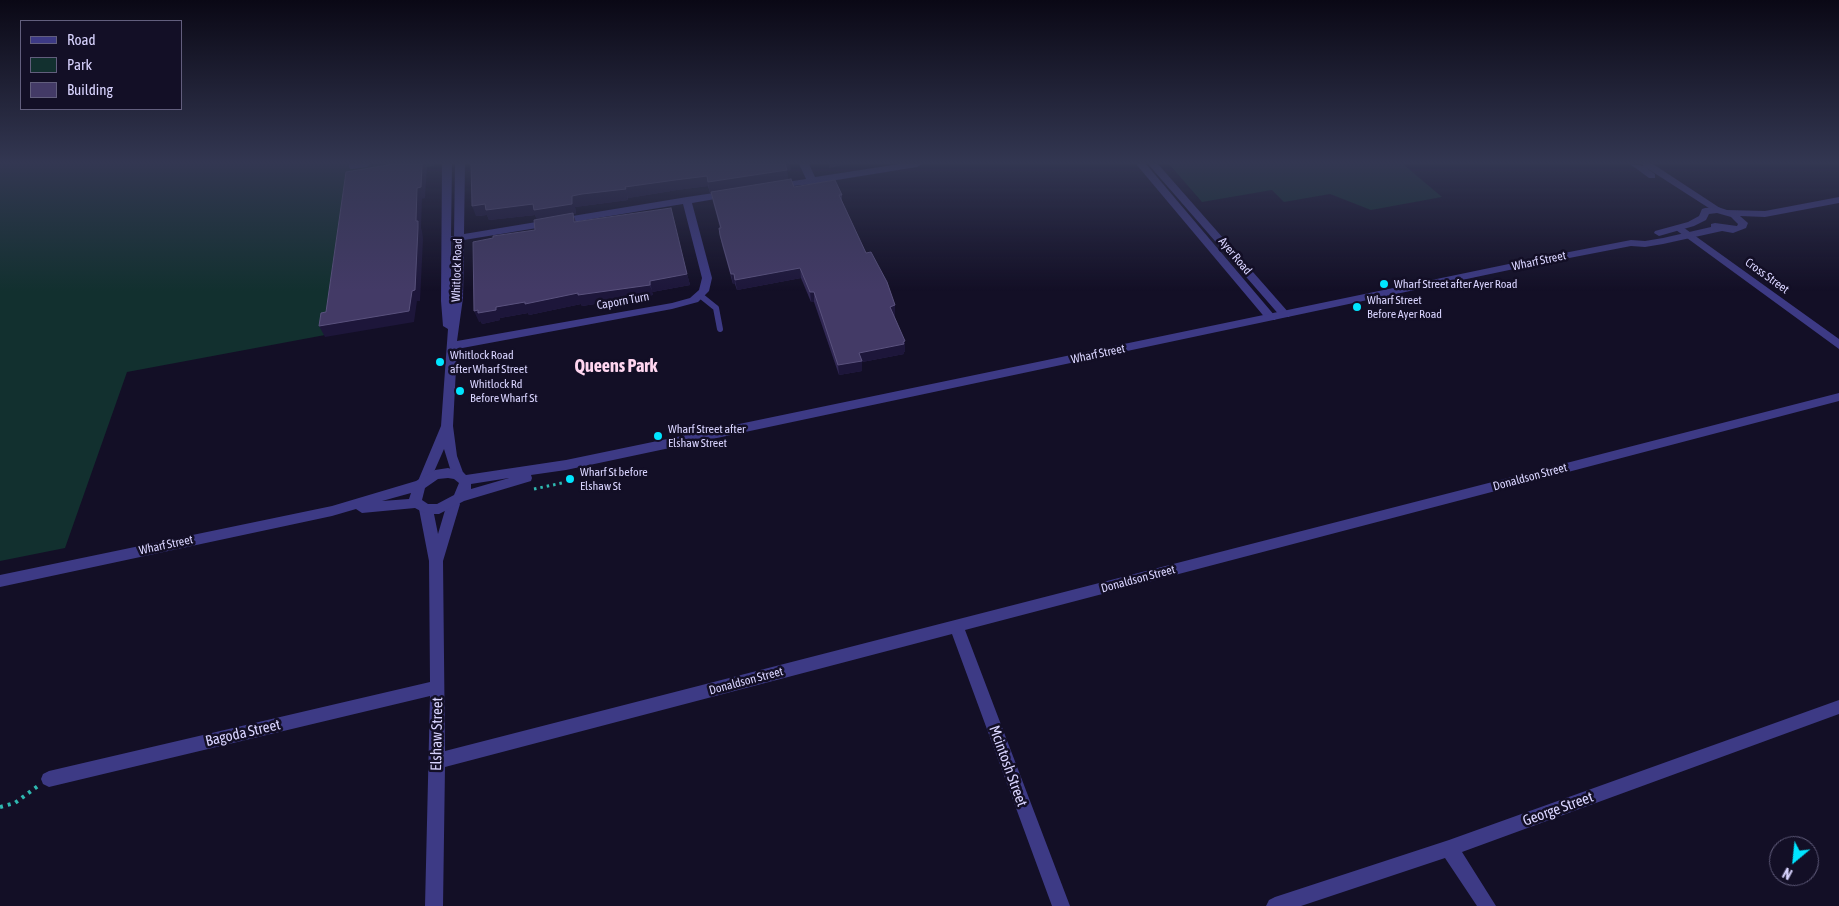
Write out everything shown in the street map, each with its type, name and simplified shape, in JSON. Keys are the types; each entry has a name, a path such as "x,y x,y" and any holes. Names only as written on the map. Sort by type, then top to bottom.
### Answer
{"street":[{"name":"Whitlock Road","path":"446,206 446,301 451,346"},
{"name":"Whitlock Road","path":"459,206 458,298 451,346 447,426 451,456 461,478"},
{"path":"446,240 649,206"},
{"path":"689,206 707,278 706,287 700,296"},
{"name":"Ayer Road","path":"1177,206 1271,318"},
{"name":"Ayer Road","path":"1189,206 1284,316"},
{"path":"1691,206 1721,228"},
{"path":"1712,206 1718,210 1729,212 1765,214"},
{"path":"1729,212 1738,217 1743,223 1765,214 1806,206"},
{"name":"Wharf Street","path":"1631,243 1637,238 1680,228 1703,215 1708,210 1718,210"},
{"name":"Wharf Street","path":"461,478 566,464 1631,243 1645,244 1721,228 1738,229 1741,228 1743,223"},
{"name":"Cross Street","path":"1680,228 1839,345"},
{"name":"Caporn Turn","path":"451,346 687,303 700,296"},
{"name":"Donaldson Street","path":"437,761 1839,397"},
{"name":"Whitlock Road","path":"422,483 447,426"},
{"name":"Wharf Street","path":"457,500 566,464"},
{"path":"441,474 461,478 465,488 457,500 439,509 421,506 415,498 422,483 441,474"},
{"name":"Wharf Street","path":"0,581 332,511 422,483"},
{"name":"Elshaw Street","path":"436,561 457,500"},
{"name":"Wharf Street","path":"332,511 421,506"},
{"name":"Elshaw Street","path":"421,506 436,561 438,687 434,906"},
{"name":"Mcintosh Street","path":"956,626 1060,906"},
{"name":"Bagoda Street","path":"49,779 438,687"},
{"name":"George Street","path":"1276,906 1449,848 1839,707"},
{"path":"1449,848 1487,906"}],"lane":[{"path":"700,296 716,308 720,328"}],"path":[{"path":"0,807 15,803 49,779"}],"green space":[{"path":"0,206 344,206 325,335 127,372 65,548 0,561"},
{"path":"1361,206 1391,206 1371,210"}],"building":[{"path":"341,206 416,206 418,228 415,290 412,291 409,311 319,326 321,313 326,312"},
{"path":"485,206 515,206 486,210"},
{"path":"533,206 558,206 534,210"},
{"path":"715,206 844,206 866,253 871,252 887,282 895,305 890,307 905,341 903,342 904,344 859,353 862,361 838,365 814,292 810,292 800,268 735,280 734,274 731,274 720,235 719,228 721,228"},
{"path":"671,208 687,274 650,281 650,285 578,295 578,293 525,304 525,302 496,307 496,310 478,313 478,310 474,311 473,242 493,238 493,236 535,230 534,220 573,213 574,222"}],"place":[{"name":"Wharf Street after Ayer Road","path":"1384,284"},
{"name":"Wharf Street Before Ayer Road","path":"1357,307"},
{"name":"Whitlock Road after Wharf Street","path":"440,362"},
{"name":"Whitlock Rd Before Wharf St","path":"460,391"},
{"name":"Wharf Street after Elshaw Street","path":"658,436"},
{"name":"Wharf St before Elshaw St","path":"570,479"}],"district":[{"name":"Queens Park","path":"616,366"}]}
